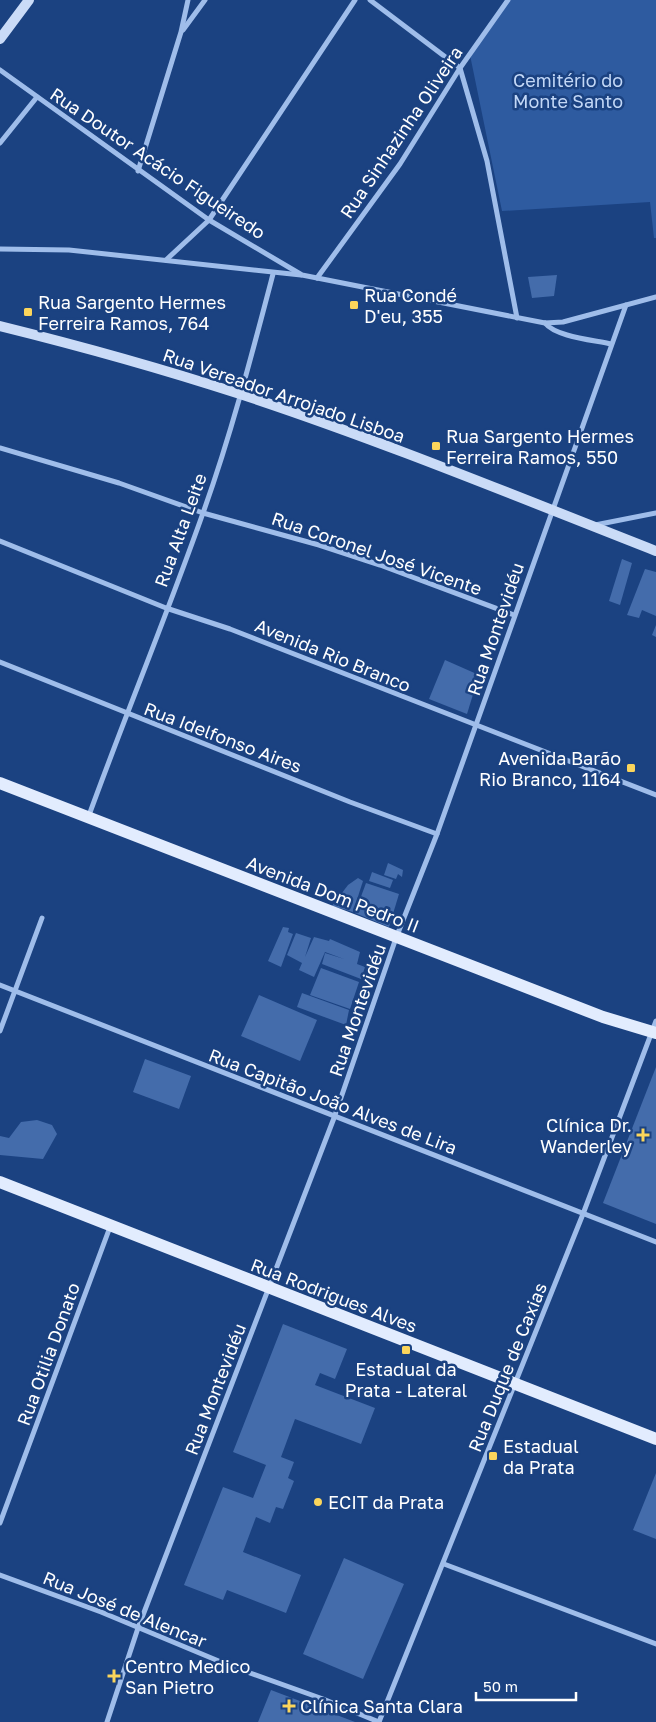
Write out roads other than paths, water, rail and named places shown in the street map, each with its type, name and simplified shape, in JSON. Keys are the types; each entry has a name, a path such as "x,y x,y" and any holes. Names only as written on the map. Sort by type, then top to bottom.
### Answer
{"main road":[{"path":"0,39 29,0"},
{"name":"Rua Vereador Arrojado Lisboa","path":"0,326 110,353 241,394 490,484 551,511 656,550"},
{"name":"Avenida Dom Pedro II","path":"0,783 603,1017 655,1028"},
{"name":"Rua Rodrigues Alves","path":"0,1182 111,1224 268,1289 656,1440"}],"street":[{"path":"138,171 181,32 188,0"},
{"path":"181,32 205,0"},
{"path":"166,260 209,220 355,0"},
{"path":"370,0 460,68 487,161 517,318"},
{"name":"Rua Sinhazinha Oliveira","path":"316,278 400,164 460,68 508,0"},
{"name":"Rua Doutor Acácio Figueiredo","path":"0,70 138,171 209,220 302,275 545,323 563,322 656,297"},
{"path":"0,143 37,97"},
{"path":"0,249 69,250 273,274 302,275"},
{"name":"Rua Alta Leite","path":"88,818 203,513 241,394 273,274"},
{"name":"Rua Montevidéu","path":"107,1722 138,1628 334,1118 396,938 437,834 626,304"},
{"path":"545,323 566,334 611,344"},
{"name":"Rua Coronel José Vicente","path":"0,448 118,483 203,513 345,553 514,615"},
{"path":"592,526 656,512"},
{"name":"Avenida Rio Branco","path":"0,541 166,608 240,632 656,795"},
{"name":"Rua Idelfonso Aires","path":"0,662 437,834"},
{"path":"0,1031 42,918"},
{"name":"Rua Capitão João Alves de Lira","path":"0,985 334,1118 419,1148 656,1242"},
{"name":"Rua Duque de Caxias","path":"379,1722 444,1564 655,1028"},
{"name":"Rua Otilia Donato","path":"0,1523 111,1224"},
{"path":"444,1564 656,1644"},
{"name":"Rua José de Alencar","path":"0,1575 379,1722"}],"place":[{"name":"Rua Condé D'eu, 355","path":"354,305"},
{"name":"Rua Sargento Hermes Ferreira Ramos, 764","path":"28,312"},
{"name":"Rua Sargento Hermes Ferreira Ramos, 550","path":"436,446"},
{"name":"Avenida Barão Rio Branco, 1164","path":"631,768"},
{"name":"Clínica Dr. Wanderley","path":"643,1135"},
{"name":"Estadual da Prata - Lateral","path":"406,1350"},
{"name":"Estadual da Prata","path":"493,1456"},
{"name":"ECIT da Prata","path":"318,1502"},
{"name":"Centro Medico San Pietro","path":"114,1676"},
{"name":"Clínica Santa Clara","path":"289,1706"}],"park label":[{"name":"Cemitério do Monte Santo","path":"568,90"}]}
